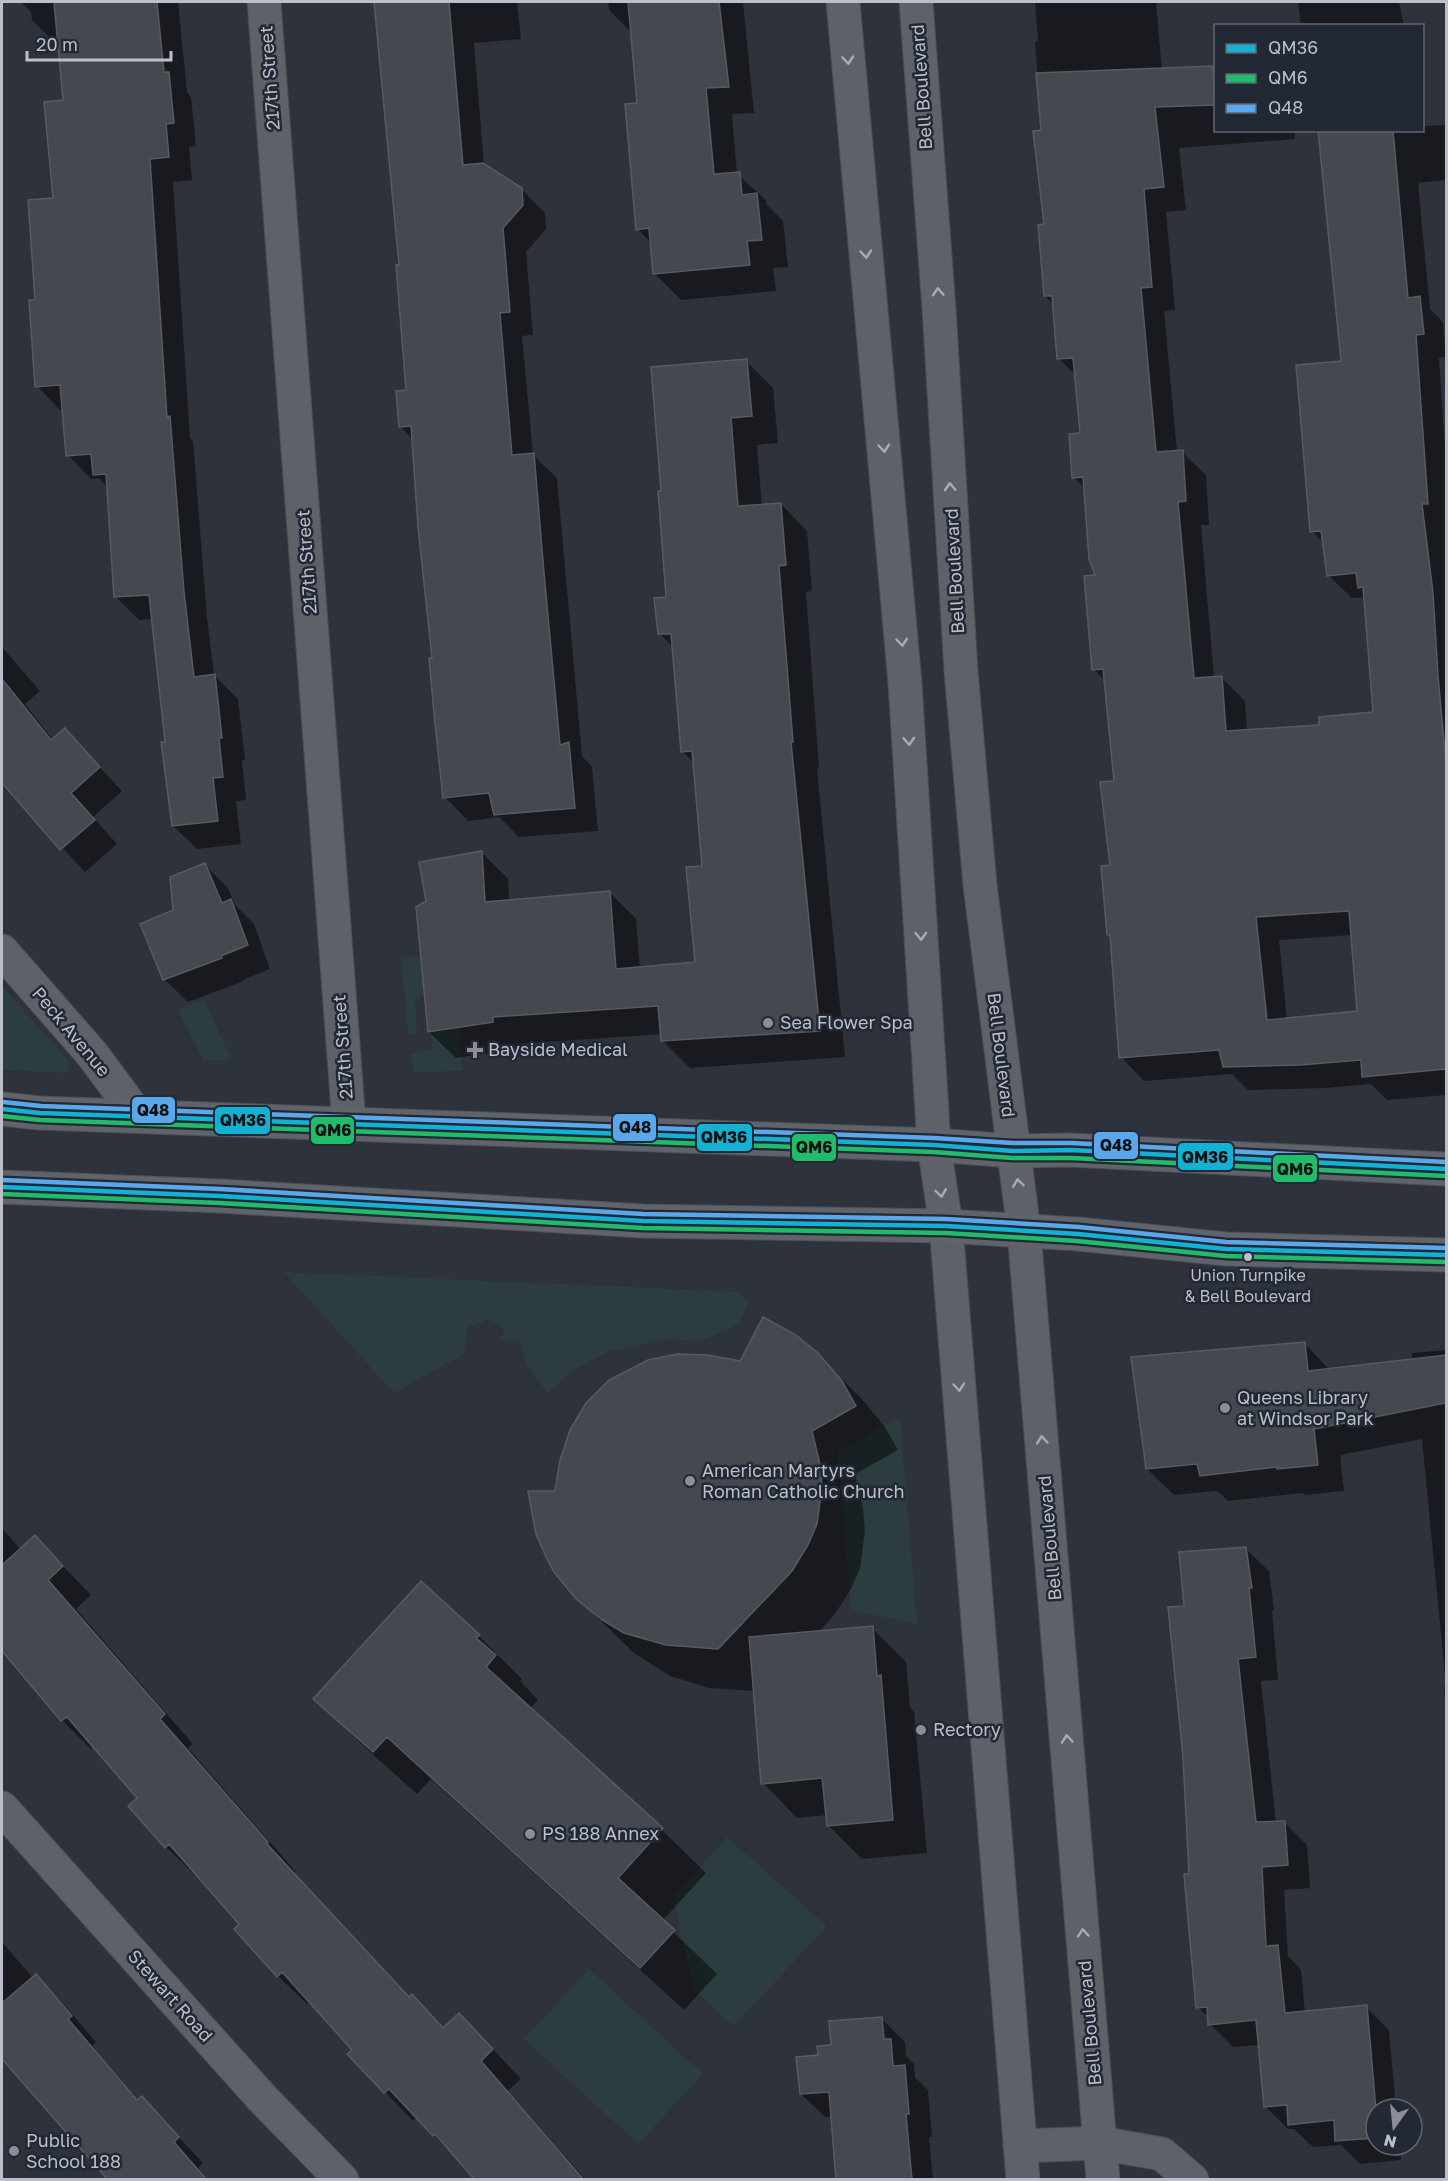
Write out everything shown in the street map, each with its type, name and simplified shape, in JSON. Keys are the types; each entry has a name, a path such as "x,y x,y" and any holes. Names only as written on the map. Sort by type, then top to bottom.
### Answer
{"main road":[{"path":"2,1109 40,1113 934,1145 1013,1150 1071,1150 1446,1169"},
{"path":"2,1187 220,1196 643,1221 946,1226 1078,1234 1226,1249 1446,1255"}],"street":[{"name":"217th Street","path":"264,2 349,1123"},
{"path":"843,2 905,683 934,1145 946,1226 1023,2180"},
{"name":"Bell Boulevard","path":"916,2 939,309 961,671 980,885 1024,1231 1103,2180"},
{"name":"Peck Avenue","path":"2,951 92,1054 138,1116"},
{"name":"Stewart Road","path":"2,1808 262,2098 342,2180"},
{"path":"1020,2146 1100,2143 1162,2154 1192,2180"}],"shaded area":[{"path":"421,956 424,994 415,997 417,1034 408,1034 401,958"},
{"path":"2,986 68,1060 69,1068 65,1073 2,1070"},
{"path":"204,1000 232,1060 203,1060 178,1010"},
{"path":"459,1029 463,1071 414,1072 410,1054 432,1050 431,1032"},
{"path":"284,1272 740,1292 749,1303 737,1325 701,1341 667,1339 607,1352 569,1373 548,1394 526,1363 521,1341 499,1340 505,1330 489,1319 468,1327 464,1354 394,1393"},
{"path":"900,1417 917,1624 851,1610 838,1451"},
{"path":"727,1837 827,1926 734,2026 696,1992 681,1938 674,1897"},
{"path":"589,1969 703,2074 638,2144 524,2039"}],"building":[{"path":"54,2 157,2 164,72 169,72 174,123 166,124 169,157 150,159 167,417 170,416 184,592 194,677 215,674 222,738 219,738 223,777 213,778 218,821 172,826 161,742 165,742 149,595 114,597 106,474 93,475 91,454 66,456 60,385 35,387 29,300 35,300 28,200 53,198 44,102 63,100"},
{"path":"374,2 449,2 463,165 483,163 522,188 523,205 503,228 510,312 500,313 512,455 534,453 560,745 569,742 575,808 494,815 489,793 443,798 429,658 432,658 418,527 411,426 399,427 396,391 406,390 396,265 399,265"},
{"path":"628,2 719,2 729,87 706,88 714,174 740,172 742,195 757,193 762,240 747,241 750,265 653,274 649,228 636,230 625,104 637,103"},
{"path":"1213,66 1214,105 1155,107 1164,187 1144,189 1152,287 1141,288 1156,452 1183,450 1186,501 1178,502 1194,678 1222,676 1226,731 1319,725 1319,717 1373,712 1363,587 1358,588 1356,573 1327,576 1321,531 1310,532 1296,365 1341,361 1318,132 1393,132 1408,298 1420,296 1424,334 1416,335 1428,504 1422,504 1433,593 1446,763 1446,1069 1362,1077 1361,1060 1300,1065 1223,1067 1219,1050 1119,1058 1110,935 1107,935 1101,866 1110,865 1100,782 1114,781 1103,669 1092,670 1084,576 1095,575 1089,559 1083,477 1072,478 1069,434 1080,433 1073,358 1057,359 1052,296 1044,296 1038,225 1044,224 1033,131 1041,130 1036,73","holes":["1349,911 1357,1011 1267,1020 1256,917"]},
{"path":"747,359 752,416 731,418 738,506 781,503 786,565 779,566 793,742 791,742 820,1031 661,1041 658,1006 493,1017 493,1022 428,1032 416,907 426,901 419,862 482,851 485,902 610,891 616,969 695,962 686,867 702,866 692,751 681,752 671,634 658,634 654,598 666,597 658,491 661,491 651,367"},
{"path":"2,679 51,740 65,728 100,767 71,793 95,820 60,850 2,783"},
{"path":"205,863 222,903 231,899 248,945 221,956 222,958 163,980 140,924 173,910 170,877"},
{"name":"American Martyrs Roman Catholic Church","path":"763,1317 796,1335 818,1353 842,1381 856,1406 812,1431 820,1464 822,1487 817,1524 808,1545 792,1571 718,1649 666,1645 624,1633 602,1620 576,1599 554,1572 536,1534 528,1491 555,1491 560,1460 570,1430 586,1403 609,1380 648,1360 677,1354 708,1355 740,1361"},
{"name":"Queens Library at Windsor Park","path":"1305,1342 1308,1371 1446,1355 1446,1403 1314,1429 1318,1465 1277,1469 1277,1467 1200,1476 1197,1464 1146,1469 1131,1357"},
{"path":"35,1535 63,1566 48,1580 165,1714 160,1719 268,1842 267,1844 409,1997 412,1994 443,2028 459,2013 493,2049 481,2061 584,2180 475,2180 435,2134 433,2136 389,2089 384,2093 347,2054 352,2050 282,1972 277,1977 234,1929 239,1924 169,1844 165,1848 128,1806 137,1798 67,1717 61,1721 2,1651 2,1565"},
{"path":"1246,1547 1252,1588 1249,1588 1256,1657 1238,1659 1256,1822 1285,1821 1288,1865 1262,1867 1266,1946 1278,1945 1285,2013 1367,2005 1375,2097 1364,2097 1364,2139 1335,2141 1334,2120 1288,2125 1287,2105 1264,2107 1256,2020 1208,2025 1207,2007 1196,2008 1184,1874 1189,1874 1183,1757 1168,1607 1184,1606 1179,1552"},
{"path":"421,1581 480,1635 476,1638 496,1655 486,1667 663,1828 618,1878 675,1930 640,1968 387,1737 373,1752 313,1699"},
{"path":"873,1626 877,1676 881,1675 893,1820 827,1826 822,1778 761,1784 749,1637"},
{"path":"36,1974 72,2016 68,2019 137,2100 142,2096 179,2137 174,2142 207,2180 108,2180 2,2059 2,2003"},
{"path":"882,2017 884,2039 891,2039 893,2066 905,2065 909,2114 906,2114 912,2180 836,2180 829,2092 800,2094 796,2057 818,2055 817,2046 831,2045 829,2021"}],"transit line":[{"name":"Q48","path":"3,1102 41,1106 934,1138 1013,1143 1071,1143 1446,1162"},
{"name":"QM36","path":"2,1109 40,1113 934,1145 1013,1151 1071,1150 1446,1169"},
{"name":"QM6","path":"2,1116 40,1120 934,1152 1012,1158 1071,1158 1446,1176"},
{"name":"Q48","path":"2,1180 220,1189 643,1214 946,1219 1079,1227 1226,1242 1446,1248"},
{"name":"QM36","path":"2,1187 220,1196 643,1221 946,1226 1078,1234 1226,1249 1446,1255"},
{"name":"QM6","path":"2,1194 220,1203 643,1228 946,1233 1077,1241 1226,1256 1446,1262"}],"place":[{"name":"Sea Flower Spa","path":"768,1023"},
{"name":"Bayside Medical","path":"475,1050"},
{"name":"Union Turnpike & Bell Boulevard","path":"1248,1257"},
{"name":"Queens Library at Windsor Park","path":"1225,1408"},
{"name":"American Martyrs Roman Catholic Church","path":"690,1481"},
{"name":"Rectory","path":"921,1730"},
{"name":"PS 188 Annex","path":"530,1834"},
{"name":"Public School 188","path":"14,2151"}]}
